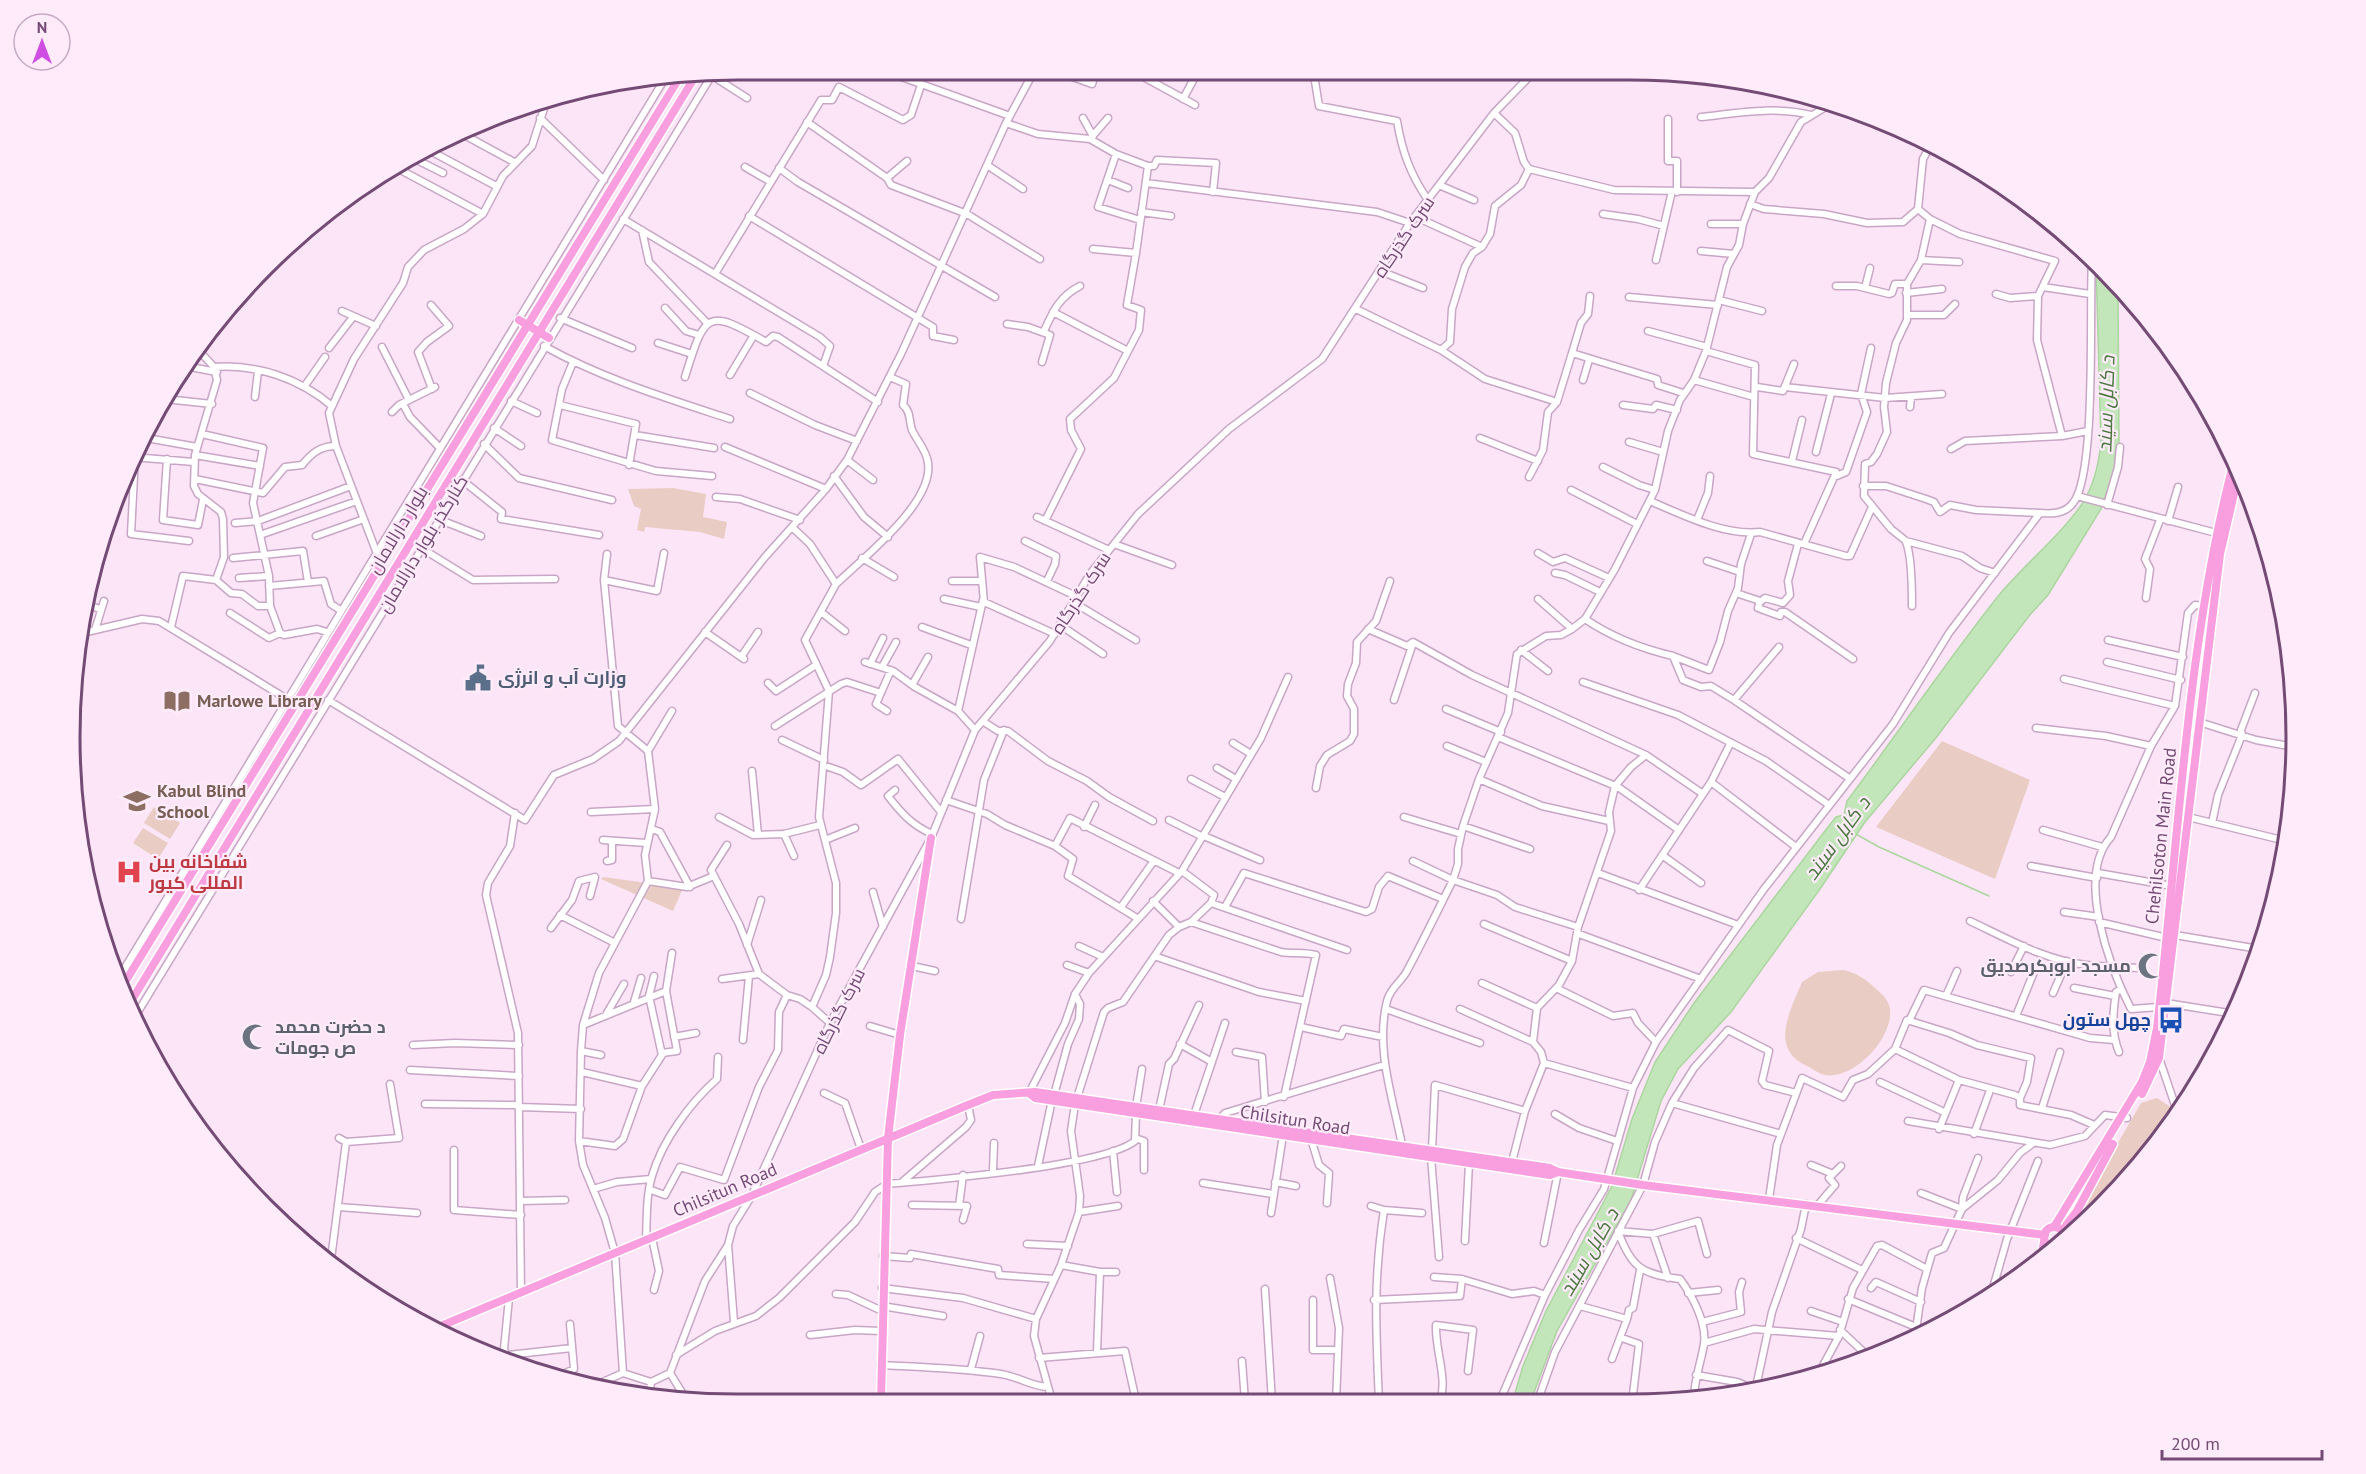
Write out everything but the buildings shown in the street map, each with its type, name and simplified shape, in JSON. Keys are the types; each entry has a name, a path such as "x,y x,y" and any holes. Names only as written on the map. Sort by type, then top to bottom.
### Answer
{"main road":[{"name":"بلوار دارالامان","path":"134,997 692,81"},
{"name":"بلوار دارالامان","path":"126,980 523,323 676,83"},
{"path":"523,323 539,332 546,342"},
{"name":"Chehilsoton Main Road","path":"2171,936 2172,886 2204,606 2216,533 2234,481"},
{"name":"Chehilsoton Main Road","path":"2058,1229 2152,1076 2159,1058 2171,936 2220,554 2234,481"},
{"path":"881,1394 881,1309 888,1138 900,1035 932,836"},
{"name":"Chehilsoton Main Road","path":"2125,1117 2150,1062 2163,1005"},
{"name":"Chilsitun Road","path":"443,1325 993,1095 1029,1093 1282,1135 1512,1162 1641,1185 2012,1230 2044,1238 2049,1242"},
{"name":"Chilsitun Road","path":"1136,1110 1159,1110 1402,1145 1469,1163 1550,1175 1558,1172"},
{"path":"2043,1248 2044,1238 2058,1229 2060,1233"}],"street":[{"path":"719,80 747,98"},
{"path":"908,80 1008,119 1038,134 1092,138 1116,154 1148,166 1154,166 1157,160 1216,163 1213,192"},
{"path":"328,700 525,820 554,775 593,759 627,733 765,557 800,520 848,460 943,265 1028,80"},
{"path":"1081,80 1092,84 1093,80"},
{"path":"1149,80 1195,105"},
{"path":"1183,99 1193,80"},
{"path":"1315,80 1318,105 1397,121 1404,157 1413,178 1428,200"},
{"name":"سرک گذرگاه","path":"728,1245 733,1226 751,1197 830,1023 932,836 975,730 1055,634 1090,574 1138,514 1229,429 1322,359 1410,223 1494,113 1526,80"},
{"name":"کنارگذر بلوار دارالامان","path":"139,1010 560,318 708,81"},
{"name":"کنارگذر بلوار دارالامان","path":"123,971 376,551 523,323 662,84"},
{"path":"715,274 821,100 832,100 839,87 903,120 909,119 921,85"},
{"path":"376,551 336,446 330,412 332,406 354,359 416,257 474,223 483,214 496,186 514,162 532,146 543,109"},
{"path":"1402,1145 1384,1065 1383,1037 1388,998 1406,974 1453,880 1458,864 1458,849 1463,826 1479,779 1508,713 1515,661 1521,650 1546,636 1561,635 1585,619 1609,578 1655,490 1668,431 1683,393 1694,380 1706,349 1727,267 1734,254 1755,192 1769,178 1801,122 1825,109"},
{"path":"1701,117 1774,110 1791,110 1811,115"},
{"path":"1441,350 1450,342 1452,309 1465,267 1473,253 1482,247 1490,234 1494,206 1521,185 1529,169 1515,133 1494,113"},
{"path":"540,118 604,180"},
{"path":"1083,118 1092,138"},
{"path":"1092,138 1108,118"},
{"path":"1656,260 1674,192 1677,161 1668,160 1668,119"},
{"path":"807,122 887,178 891,184 967,214 1040,259"},
{"path":"468,138 514,162"},
{"path":"1750,204 1764,209 1824,214 1867,223 1903,222 1918,209 1923,159 1927,151"},
{"path":"435,153 496,186"},
{"path":"1116,154 1098,207 1140,220"},
{"path":"420,161 443,173"},
{"path":"887,178 907,161"},
{"path":"987,165 1023,189"},
{"path":"1045,521 1081,449 1071,430 1070,418 1114,378 1138,330 1142,312 1127,305 1148,166"},
{"path":"745,167 771,182"},
{"path":"779,168 798,182 995,297"},
{"path":"1529,169 1614,190 1755,192"},
{"path":"403,171 483,214"},
{"path":"1108,180 1128,188"},
{"path":"1146,183 1377,212 1410,223"},
{"path":"1439,185 1474,200"},
{"path":"1918,209 1930,219 1960,234 2052,259 2055,264 2038,296 2037,340 2062,436"},
{"path":"1141,212 1171,216"},
{"path":"1603,214 1638,219 1664,226"},
{"path":"749,216 933,327 933,336 954,340"},
{"path":"1416,217 1482,247"},
{"path":"623,219 828,343 830,346 823,366"},
{"path":"1912,606 1910,552 1906,541 1872,507 1864,496 1863,486 1865,464 1877,454 1887,432 1885,398 1896,343 1906,327 1907,284 1921,260 1930,219"},
{"path":"1711,224 1743,225"},
{"path":"642,230 649,262 708,324"},
{"path":"1093,249 1136,253"},
{"path":"1701,250 1734,254"},
{"path":"1921,260 1959,262"},
{"path":"1865,288 1869,268"},
{"path":"1863,486 1898,489 1934,502 1940,512 1950,505 1976,510 2057,514 2072,505 2080,497 2086,462 2091,270"},
{"path":"1380,271 1423,288"},
{"path":"1836,286 1865,288 1889,294 1892,293 1895,284 1907,284"},
{"path":"1044,331 1053,312 1067,293 1080,286"},
{"path":"2043,287 2090,294"},
{"path":"1906,293 1942,289"},
{"path":"1996,294 2010,298 2038,296"},
{"path":"1529,477 1543,450 1548,412 1557,402 1581,322 1588,314 1590,296"},
{"path":"1629,297 1718,303 1762,311"},
{"path":"1907,315 1944,315 1955,304"},
{"path":"392,412 433,388 418,352 449,326 431,305"},
{"path":"665,308 686,331 699,335"},
{"path":"1356,309 1441,350 1485,379 1557,402"},
{"path":"342,311 376,326"},
{"path":"1053,312 1126,350"},
{"path":"329,348 353,317"},
{"path":"560,318 632,348"},
{"path":"685,377 699,335 708,324 728,320 766,342 773,336 778,337 878,402"},
{"path":"1007,324 1044,331 1050,337 1042,362"},
{"path":"1648,331 1755,365 1753,454 1836,472 1837,476"},
{"path":"730,375 754,335"},
{"path":"546,342 573,362 639,390 730,419"},
{"path":"658,343 693,354"},
{"path":"382,346 410,417 441,448"},
{"path":"1853,659 1785,612 1781,612 1780,616 1758,608 1759,603 1765,598 1783,603 1790,595 1788,581 1801,544 1834,477 1846,472 1865,418 1866,406 1862,394 1871,348"},
{"path":"1572,353 1657,379 1658,385 1683,393"},
{"path":"202,355 215,369 212,404 194,459 195,479 198,494 221,512 223,519 224,556 216,580"},
{"path":"304,387 325,357"},
{"path":"1583,380 1589,360"},
{"path":"573,362 562,389 552,440 629,465 665,472 712,476"},
{"path":"1756,387 1780,392 1785,387 1794,364"},
{"path":"194,367 215,369 236,366 278,374 304,387 332,406"},
{"path":"255,397 258,371"},
{"path":"812,1007 826,975 836,913 835,870 820,825 829,691 805,640 836,584 862,558 888,537 912,506 929,476 928,460 913,430 907,408 903,405 906,384 890,377"},
{"path":"1694,380 1754,397"},
{"path":"1785,387 1831,394 1862,394 1885,398 1942,394"},
{"path":"750,393 815,425 857,441"},
{"path":"1816,452 1831,394"},
{"path":"1910,407 1911,397"},
{"path":"173,400 212,404"},
{"path":"510,400 537,413"},
{"path":"560,405 636,424 629,465"},
{"path":"1623,405 1653,409 1656,405 1677,410"},
{"path":"1792,462 1802,420"},
{"path":"494,428 521,446"},
{"path":"1951,449 1965,441 2062,436 2088,431"},
{"path":"202,434 263,448 253,503 268,576 270,606 280,633"},
{"path":"635,435 714,448"},
{"path":"1480,438 1538,461"},
{"path":"151,439 197,447"},
{"path":"1629,442 1663,452"},
{"path":"484,444 519,477 612,500"},
{"path":"195,479 263,493 285,467 302,465 311,453 321,447 336,446"},
{"path":"725,447 826,489"},
{"path":"2106,505 2118,467 2120,447"},
{"path":"142,458 194,459 260,466"},
{"path":"167,459 163,520 198,525 203,500"},
{"path":"848,460 873,480"},
{"path":"1603,467 1639,485 1655,490"},
{"path":"834,476 864,517 888,537"},
{"path":"1697,520 1708,493 1710,476"},
{"path":"132,479 131,534 189,541"},
{"path":"462,480 502,512 501,519 599,535"},
{"path":"235,523 258,521 351,486"},
{"path":"2168,521 2178,487"},
{"path":"1570,490 1638,524"},
{"path":"716,497 740,499 800,520"},
{"path":"2080,497 2216,533"},
{"path":"260,535 357,501"},
{"path":"1650,501 1697,520 1751,534 1760,532 1851,556 1872,507"},
{"path":"1503,1394 1545,1296 1579,1230 1609,1180 1617,1141 1633,1088 1656,1042 1796,847 1893,724 1949,633 2040,513"},
{"path":"1037,518 1112,547 1172,565"},
{"path":"316,536 364,519"},
{"path":"438,519 481,536"},
{"path":"2146,598 2150,569 2145,559 2160,520"},
{"path":"793,528 810,544 836,584"},
{"path":"1585,619 1596,627 1647,648 1709,670 1736,593 1751,534"},
{"path":"1025,541 1056,556 1047,581"},
{"path":"1906,541 1962,556 1980,568 1995,573"},
{"path":"421,548 473,580 555,579"},
{"path":"233,558 303,551 308,582"},
{"path":"604,579 657,591 664,553"},
{"path":"1538,553 1557,562 1565,558 1609,578"},
{"path":"607,554 604,579 618,726 648,752"},
{"path":"958,711 982,603 981,557 1047,581 1136,640"},
{"path":"862,558 894,577"},
{"path":"1707,561 1740,572"},
{"path":"1554,573 1565,575 1600,592"},
{"path":"171,627 183,576 216,580 231,593 242,594 258,606 270,606"},
{"path":"238,578 268,576"},
{"path":"269,586 326,581 331,604 340,610"},
{"path":"952,581 982,581"},
{"path":"1316,788 1320,766 1327,755 1350,741 1354,734 1354,709 1347,696 1348,684 1356,663 1357,642 1376,621 1390,581"},
{"path":"1736,593 1759,603"},
{"path":"944,599 982,603 1055,634"},
{"path":"1538,599 1572,629"},
{"path":"95,630 104,600"},
{"path":"2204,606 2194,605 2188,613 2181,680 2175,706 2151,746 2111,837 2102,847 2097,875 2099,920 2112,966 2131,1009 2163,1005 2226,1013"},
{"path":"93,607 100,609"},
{"path":"821,612 845,632"},
{"path":"230,613 264,636 272,637 280,633 284,635 317,629 327,632"},
{"path":"88,632 142,619 159,621 287,699"},
{"path":"1060,625 1102,654"},
{"path":"922,627 971,645"},
{"path":"1368,629 1407,646 1413,642"},
{"path":"705,632 742,658 758,632"},
{"path":"883,638 867,663 891,670 912,685 958,711 975,730"},
{"path":"2108,640 2183,657"},
{"path":"882,667 896,642"},
{"path":"1413,642 1472,675 1646,755 1703,794"},
{"path":"1394,700 1413,642"},
{"path":"1734,700 1779,647"},
{"path":"1521,650 1548,671"},
{"path":"1673,656 1683,680 1701,687 1711,687 1734,700 1849,778"},
{"path":"912,685 928,657"},
{"path":"2107,662 2181,680"},
{"path":"768,683 777,691 816,665"},
{"path":"887,711 876,705 891,670"},
{"path":"1029,1093 1065,1023 1076,994 1089,973 1180,872 1251,754 1288,678"},
{"path":"2064,679 2175,706"},
{"path":"775,726 847,682 881,693"},
{"path":"1583,682 1678,715 1766,761 1829,805"},
{"path":"2212,823 2218,795 2242,735 2241,730 2254,693"},
{"path":"1446,709 1615,786 1678,830"},
{"path":"623,1373 615,1253 583,1165 579,1142 581,1051 583,1025 595,983 613,942 648,881 644,864 654,809 648,752 672,711"},
{"path":"984,722 993,729 1004,730 1027,743 1048,761 1087,781 1109,797 1153,821"},
{"path":"2199,722 2286,745"},
{"path":"2036,728 2106,736 2151,746"},
{"path":"961,919 984,780 1004,730"},
{"path":"782,740 843,772 861,785 898,759 941,813"},
{"path":"1233,743 1251,754"},
{"path":"1639,890 1711,782 1730,744"},
{"path":"1447,746 1486,762"},
{"path":"1633,1088 1544,1063 1533,1042 1537,1008 1556,988 1572,961 1579,931 1611,831 1609,821 1615,786 1630,767 1646,755"},
{"path":"1217,768 1236,779"},
{"path":"752,771 758,835"},
{"path":"1191,779 1225,797"},
{"path":"1479,779 1542,806 1609,821"},
{"path":"1711,782 1796,847"},
{"path":"895,790 888,796 904,817 912,825 932,836"},
{"path":"946,800 1055,846 1073,860 1068,876 1137,918"},
{"path":"1084,826 1095,805"},
{"path":"591,812 612,813 654,809"},
{"path":"515,813 510,846 488,883 486,895 514,1011 519,1045 521,1293"},
{"path":"719,817 753,835 784,834 820,825"},
{"path":"1404,817 1461,834"},
{"path":"2188,817 2278,839"},
{"path":"1050,1394 1034,1336 1036,1319 1061,1265 1079,1212 1071,1131 1076,1101 1104,1012 1124,1002 1170,936 1179,927 1191,922 1211,903 1214,895 1180,872 1153,862 1070,818 1055,846"},
{"path":"1169,820 1203,837 1260,860"},
{"path":"1463,826 1530,849"},
{"path":"652,828 660,832 690,887"},
{"path":"825,840 855,828"},
{"path":"2043,830 2102,847"},
{"path":"784,834 794,856"},
{"path":"603,840 646,843"},
{"path":"607,861 612,860 612,841"},
{"path":"727,845 711,869 759,974 787,995 800,999 812,1007 830,1023"},
{"path":"1662,855 1701,883"},
{"path":"1413,861 1453,880 1497,895 1515,907 1546,915 1579,931 1701,979"},
{"path":"1121,907 1153,862"},
{"path":"2031,866 2172,886"},
{"path":"1225,907 1244,873 1366,912 1372,909 1379,887 1388,876 1443,899"},
{"path":"1598,873 1738,925"},
{"path":"648,881 690,887 714,876"},
{"path":"552,928 576,892 579,881 595,877 590,896"},
{"path":"873,892 883,927"},
{"path":"747,945 761,900"},
{"path":"1153,901 1179,927"},
{"path":"1211,903 1347,950"},
{"path":"2064,912 2171,936 2252,948"},
{"path":"560,915 613,942"},
{"path":"1970,921 2024,946 2067,961 2085,965 2142,968"},
{"path":"1191,922 1281,952 1292,954 1302,951 1316,955 1284,1097"},
{"path":"1484,924 1572,961"},
{"path":"1079,946 1103,957"},
{"path":"2011,972 2024,946"},
{"path":"662,1053 677,1051 666,991 672,953"},
{"path":"1157,957 1259,992 1306,1001"},
{"path":"2053,993 2067,961"},
{"path":"1067,965 1089,973"},
{"path":"912,966 934,971"},
{"path":"1946,996 1958,971"},
{"path":"2016,1017 2034,972"},
{"path":"722,979 759,974"},
{"path":"579,1142 615,1146 623,1139 642,1086 662,1053 649,996 654,976"},
{"path":"743,1040 748,976"},
{"path":"634,1002 641,978"},
{"path":"1482,983 1537,1008"},
{"path":"608,1013 624,984"},
{"path":"1556,988 1613,1016 1633,1012 1638,1023 1656,1042"},
{"path":"2074,988 2115,996"},
{"path":"2119,1052 2114,1040 2115,996 2116,992 2121,989"},
{"path":"1909,1021 1924,990 2090,1038 2114,1040"},
{"path":"583,1025 634,1002 666,991"},
{"path":"1038,1166 1053,1097 1068,1044 1079,1019 1080,1004 1076,994"},
{"path":"651,1190 665,1195 680,1167 724,1180 759,1086 778,1050 779,1012 787,995"},
{"path":"1159,1110 1165,1076 1199,1005"},
{"path":"1386,1009 1480,1043"},
{"path":"1460,1009 1533,1042"},
{"path":"1768,1199 1781,1134 1804,1078 1830,1090 1832,1094 1843,1097 1853,1080 1868,1074 1895,1048 1906,1020 1949,1033 1977,1045 2031,1058 2020,1105 2071,1115 2094,1125"},
{"path":"1194,1115 1225,1023"},
{"path":"870,1026 900,1035"},
{"path":"1301,1027 1341,1036 1344,1029 1383,1037"},
{"path":"1540,1394 1555,1352 1641,1185 1655,1142 1672,1102 1694,1068 1728,1030 1769,1051 1762,1081 1765,1084 1796,1093"},
{"path":"674,1036 696,1033"},
{"path":"413,1045 455,1043 519,1045"},
{"path":"1180,1044 1212,1062"},
{"path":"1895,1048 1959,1080 2020,1098"},
{"path":"581,1051 602,1055"},
{"path":"1236,1052 1262,1057 1265,1102"},
{"path":"2042,1108 2060,1052"},
{"path":"654,1290 659,1270 649,1239 647,1196 651,1190 651,1179 656,1163 685,1115 717,1079 718,1057"},
{"path":"2159,1058 2175,1104"},
{"path":"1512,1162 1525,1111 1544,1063"},
{"path":"1220,1119 1225,1113 1384,1065"},
{"path":"676,1355 734,1322 756,1316 779,1298 855,1222 875,1192 887,1184 1075,1160 1113,1151 1134,1143 1142,1069"},
{"path":"410,1070 519,1076"},
{"path":"582,1072 642,1086"},
{"path":"2152,1076 2165,1081"},
{"path":"1939,1129 1959,1080"},
{"path":"1880,1082 1944,1112"},
{"path":"339,1138 346,1142 399,1138 390,1084"},
{"path":"1439,1257 1432,1153 1434,1085 1525,1111"},
{"path":"824,1093 845,1103 861,1149"},
{"path":"1974,1134 1989,1093"},
{"path":"1672,1102 1781,1134"},
{"path":"425,1104 514,1105 581,1109"},
{"path":"900,1183 966,1127 971,1120 968,1105"},
{"path":"1555,1114 1579,1128 1617,1141"},
{"path":"1908,1122 1939,1129 2050,1145 2085,1136 2105,1115 2125,1117"},
{"path":"1271,1213 1282,1135"},
{"path":"1135,1138 1144,1141 1144,1170"},
{"path":"1311,1139 1319,1165 1329,1173 1327,1203"},
{"path":"332,1255 346,1142"},
{"path":"993,1171 994,1143"},
{"path":"1962,1209 1998,1180 2020,1154 2032,1144"},
{"path":"454,1150 454,1210 521,1215"},
{"path":"1113,1151 1117,1192"},
{"path":"1848,1299 1916,1327 1932,1253 1944,1248 1962,1209 1978,1158"},
{"path":"1995,1283 2038,1161"},
{"path":"1465,1241 1469,1163"},
{"path":"1811,1166 1833,1174"},
{"path":"1817,1206 1835,1185 1829,1179 1842,1166"},
{"path":"1544,1243 1558,1172"},
{"path":"960,1206 963,1175"},
{"path":"593,1189 617,1182 651,1179"},
{"path":"1275,1182 1296,1186"},
{"path":"1203,1183 1274,1194"},
{"path":"1921,1193 1962,1209"},
{"path":"520,1201 565,1200"},
{"path":"1757,1382 1767,1332 1806,1204"},
{"path":"912,1205 968,1206 963,1220"},
{"path":"1079,1212 1118,1206"},
{"path":"1371,1206 1384,1210 1422,1213"},
{"path":"339,1207 417,1213"},
{"path":"1379,1394 1374,1300 1376,1259 1384,1210"},
{"path":"1618,1231 1653,1234 1698,1221 1707,1254"},
{"path":"1618,1231 1633,1263 1640,1270 1680,1279 1702,1322 1704,1343 1695,1391"},
{"path":"1653,1234 1668,1278"},
{"path":"1796,1238 1862,1270"},
{"path":"1027,1244 1068,1246"},
{"path":"728,1245 734,1322"},
{"path":"605,1381 623,1373 651,1382 670,1373 705,1281 728,1245"},
{"path":"1823,1365 1839,1333 1848,1299 1862,1270 1879,1245 1927,1269"},
{"path":"884,1256 910,1258 911,1254 921,1255 998,1269 999,1275 1054,1280"},
{"path":"1061,1265 1100,1272 1116,1272"},
{"path":"1612,1359 1622,1338 1629,1310 1633,1308 1640,1270"},
{"path":"1097,1351 1100,1272"},
{"path":"1434,1277 1462,1279 1512,1294 1534,1291 1545,1296"},
{"path":"1330,1278 1339,1328 1336,1350 1336,1394"},
{"path":"1374,1300 1460,1296 1462,1279"},
{"path":"1702,1322 1741,1311 1739,1292 1742,1282"},
{"path":"1871,1288 1876,1282 1921,1302"},
{"path":"882,1288 963,1298 1036,1319"},
{"path":"1265,1288 1272,1394"},
{"path":"1688,1293 1718,1290"},
{"path":"836,1294 848,1295 881,1309 943,1316"},
{"path":"504,1352 509,1298"},
{"path":"1313,1300 1313,1350 1336,1350"},
{"path":"1580,1306 1627,1319"},
{"path":"1811,1311 1843,1322"},
{"path":"569,1372 573,1371 570,1324"},
{"path":"1441,1394 1443,1383 1434,1341 1436,1325 1473,1330 1468,1371"},
{"path":"810,1335 855,1330 881,1331"},
{"path":"1704,1343 1745,1330 1839,1333 1862,1351"},
{"path":"971,1370 980,1336"},
{"path":"1622,1338 1638,1344 1633,1394"},
{"path":"509,1354 572,1348"},
{"path":"1039,1358 1097,1351 1125,1351 1134,1394"},
{"path":"1242,1361 1244,1394"},
{"path":"880,1365 971,1370 1020,1377 1034,1386 1048,1387"},
{"path":"670,1373 681,1392"},
{"path":"1696,1375 1737,1385"},
{"path":"650,1389 651,1382"}],"shaded area":[{"path":"673,488 706,494 703,517 727,522 724,539 700,532 645,527 644,532 637,530 641,509 634,506 628,489"},
{"path":"1942,741 2030,780 1995,879 1876,827"},
{"path":"154,807 180,823 170,839 144,823"},
{"path":"143,828 168,843 158,859 133,843"},
{"path":"603,877 683,888 673,911 601,879"},
{"path":"1843,970 1860,976 1882,994 1890,1009 1889,1021 1878,1045 1857,1065 1845,1072 1833,1075 1821,1074 1794,1058 1785,1038 1786,1027 1802,982 1818,972"},
{"path":"2157,1098 2172,1108 2123,1171 2071,1223 2141,1103"}],"water":[{"name":"د کابل سيند","path":"2096,274 2118,298 2119,441 2116,465 2101,509 2048,595 2029,616 1935,739 1865,822 1820,889 1731,1012 1678,1069 1661,1101 1631,1200 1557,1331 1533,1394 1515,1394 1523,1366 1546,1311 1612,1186 1632,1119 1655,1062 1694,1003 1828,827 1836,817 1844,815 1847,801 1979,620 2082,504 2095,475 2101,444"}],"waterway":[{"name":"د کابل سيند","path":"1854,833 1879,847 1989,896"}],"place":[{"name":"وزارت آب و انرژی","path":"478,678"},
{"name":"Marlowe Library","path":"177,701"},
{"name":"Kabul Blind School","path":"137,801"},
{"name":"شفاخانه بین المللی کیور","path":"129,872"},
{"name":"مسجد ابوبکرصدیق","path":"2151,966"},
{"name":"چهل ستون","path":"2171,1020"},
{"name":"د حضرت محمد ص جومات","path":"255,1037"}]}
